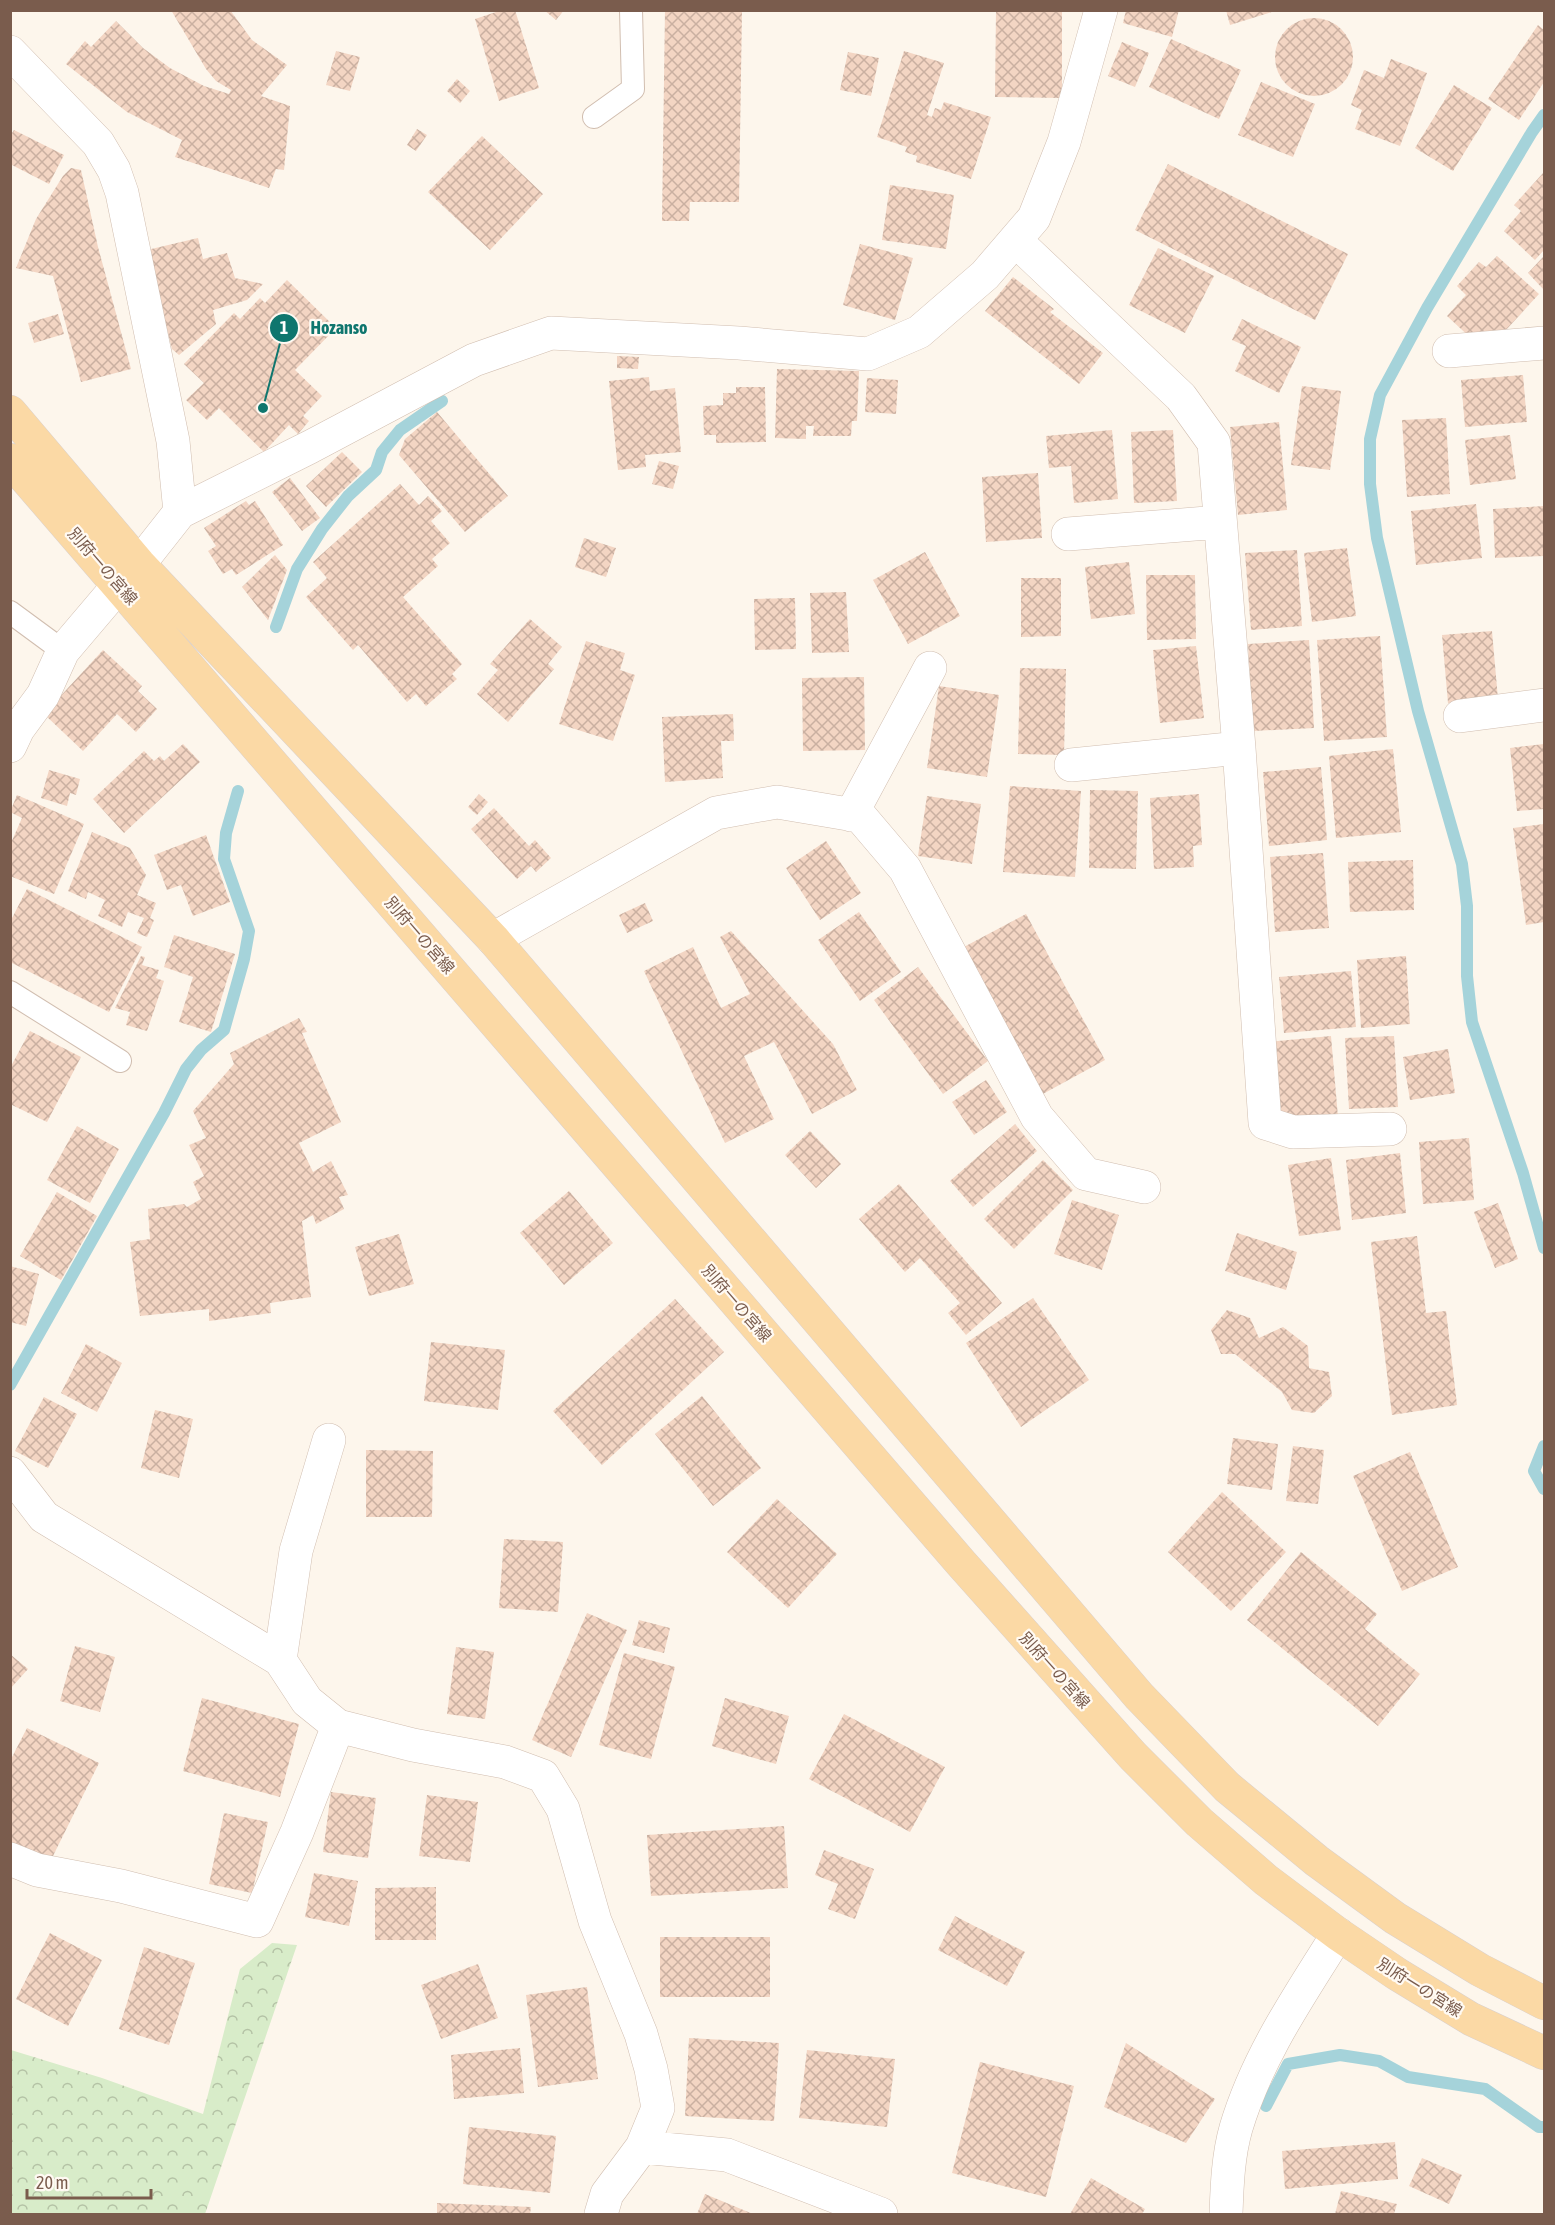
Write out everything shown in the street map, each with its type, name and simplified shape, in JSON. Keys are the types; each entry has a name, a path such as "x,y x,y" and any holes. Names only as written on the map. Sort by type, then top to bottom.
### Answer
{"main road":[{"name":"別府一の宮線","path":"10,412 129,574 953,1554 1075,1693 1199,1822 1266,1880 1338,1934 1397,1974 1471,2019 1545,2053"},
{"name":"別府一の宮線","path":"10,460 129,574 493,939 1054,1599 1139,1696 1227,1787 1317,1861 1395,1918 1480,1970 1545,2004"}],"street":[{"path":"10,746 18,729 43,695 63,651 180,512 310,447 474,360 551,333 739,343 868,354 919,332 985,275 1034,218 1064,142 1101,10"},
{"path":"10,52 98,143 114,170 122,193 167,405 180,512"},
{"path":"1015,240 1181,396 1214,443 1239,748 1265,1123 1293,1131 1390,1129"},
{"path":"1449,351 1545,343"},
{"path":"1068,534 1220,522"},
{"path":"851,814 930,668"},
{"path":"1460,716 1545,705"},
{"path":"1071,765 1239,748"},
{"path":"493,939 716,813 777,802 860,816 904,868 1037,1117 1086,1174 1144,1187"},
{"path":"280,1660 296,1551 329,1440"},
{"path":"10,1473 44,1517 280,1660 307,1701 338,1726 413,1745 505,1762 543,1776 563,1809 595,1921 641,2034 658,2108 642,2147 608,2194 601,2214"},
{"path":"10,1859 37,1870 121,1886 257,1921 297,1832 338,1726"},
{"path":"1226,2214 1227,2177 1236,2129 1264,2057 1338,1934"},
{"path":"642,2147 727,2155 881,2214"}],"lane":[{"path":"594,117 633,89 631,10"},
{"path":"10,612 63,651"},
{"path":"10,992 120,1061"}],"green space":[{"path":"272,1943 297,1945 205,2214 11,2214 11,2050 102,2078 203,2114 240,1969"}],"building":[{"path":"171,10 230,10 252,40 287,65 261,96 290,106 284,170 276,169 269,188 175,157 182,140 127,112 66,64 85,41 91,47 116,21 143,48 170,68 204,86 229,94 231,90 216,81 206,69"},
{"path":"502,10 515,10 539,88 499,101 475,19"},
{"path":"544,10 564,10 556,20"},
{"path":"665,10 742,10 739,202 690,202 689,221 662,221"},
{"path":"996,10 1062,10 1062,98 995,97"},
{"path":"1126,10 1179,10 1172,37 1123,23"},
{"path":"1226,10 1275,10 1275,11 1230,25"},
{"path":"1314,18 1329,21 1342,29 1350,42 1353,57 1350,72 1342,85 1329,93 1314,96 1299,93 1286,85 1278,72 1275,57 1278,42 1286,29 1299,21"},
{"path":"1538,25 1544,30 1544,82 1519,120 1488,99"},
{"path":"1171,39 1241,70 1219,119 1149,87"},
{"path":"1122,42 1149,53 1135,87 1108,76"},
{"path":"336,51 360,57 350,91 326,85"},
{"path":"904,51 944,63 927,115 932,117 935,108 941,110 944,102 991,117 971,179 916,162 917,156 905,152 907,147 877,137"},
{"path":"848,52 879,58 871,96 840,90"},
{"path":"1391,59 1427,73 1400,146 1355,129 1362,110 1351,105 1364,70 1384,78"},
{"path":"457,79 470,91 460,103 447,91"},
{"path":"1261,82 1315,104 1293,157 1238,135"},
{"path":"1454,85 1492,108 1453,171 1415,148"},
{"path":"417,129 427,135 416,151 407,145"},
{"path":"14,130 64,155 49,184 10,164 10,136"},
{"path":"482,136 543,194 490,250 428,192"},
{"path":"1168,164 1348,254 1315,320 1135,230"},
{"path":"71,168 81,170 98,247 131,369 81,382 53,276 16,268 36,219 63,176"},
{"path":"1544,172 1544,250 1535,260 1504,231 1521,211 1514,205"},
{"path":"890,185 954,195 946,249 882,240"},
{"path":"198,238 203,259 227,253 235,278 263,284 247,300 213,310 216,324 179,355 172,349 147,250"},
{"path":"860,244 913,258 895,320 843,305"},
{"path":"1158,248 1214,276 1185,333 1129,305"},
{"path":"1497,256 1539,294 1493,344 1474,341 1447,316 1466,295 1457,286 1479,262 1486,267"},
{"path":"1544,256 1544,290 1528,273"},
{"path":"1013,277 1054,309 1050,312 1103,353 1079,384 985,311"},
{"path":"287,280 336,328 295,370 322,396 303,416 309,421 298,434 289,425 264,452 219,408 207,420 186,400 204,383 184,364 234,313 240,319 260,298 265,303"},
{"path":"58,314 64,334 34,343 28,323"},
{"path":"1242,319 1301,347 1279,393 1235,371 1246,346 1232,340"},
{"path":"617,356 639,357 638,369 617,368"},
{"path":"777,369 859,371 857,421 852,421 851,436 813,436 814,426 806,426 806,439 775,438"},
{"path":"1523,375 1527,422 1465,427 1461,380"},
{"path":"649,377 650,391 675,388 681,452 645,455 646,467 618,470 609,381"},
{"path":"867,378 898,380 896,414 865,412"},
{"path":"1302,386 1341,391 1330,470 1291,465"},
{"path":"736,387 765,387 766,442 716,443 716,435 704,435 703,406 723,405 723,393 736,393"},
{"path":"437,412 508,496 465,532 399,455 405,439"},
{"path":"1446,418 1450,494 1407,497 1402,420"},
{"path":"1279,422 1287,510 1238,515 1230,427"},
{"path":"1112,430 1118,499 1074,503 1071,466 1049,468 1046,436"},
{"path":"1173,430 1177,501 1134,503 1131,432"},
{"path":"1510,435 1516,479 1470,485 1465,440"},
{"path":"342,452 362,472 326,507 306,486"},
{"path":"659,461 679,466 673,489 652,484"},
{"path":"1038,473 1042,538 986,542 982,477"},
{"path":"290,478 320,518 302,531 272,492"},
{"path":"400,484 419,505 428,496 442,511 431,521 450,543 432,559 438,566 403,597 462,664 452,674 457,679 426,706 416,694 407,702 358,645 353,650 306,597 327,578 313,562"},
{"path":"246,501 249,505 255,501 283,545 236,575 232,569 223,574 208,551 216,546 204,528"},
{"path":"1476,504 1482,558 1416,565 1411,511"},
{"path":"1544,506 1544,556 1495,558 1493,509"},
{"path":"584,538 616,548 606,577 575,567"},
{"path":"1347,548 1356,616 1312,622 1304,553"},
{"path":"1297,550 1302,626 1251,630 1245,553"},
{"path":"925,552 960,616 908,644 873,580"},
{"path":"275,555 287,570 268,620 242,587"},
{"path":"1129,562 1135,614 1091,619 1085,567"},
{"path":"1146,575 1195,575 1196,639 1147,640"},
{"path":"1021,578 1061,578 1061,636 1021,637"},
{"path":"846,592 849,652 812,653 810,593"},
{"path":"795,598 796,649 755,650 754,599"},
{"path":"530,619 562,647 548,664 554,669 508,722 477,694 498,670 490,664"},
{"path":"1492,631 1498,699 1448,703 1442,635"},
{"path":"1380,636 1387,737 1324,741 1317,640"},
{"path":"1309,640 1314,728 1253,731 1248,644"},
{"path":"586,641 625,653 620,670 635,675 613,741 559,724"},
{"path":"1196,646 1204,718 1160,723 1153,650"},
{"path":"103,650 142,686 138,691 157,709 136,732 117,714 83,751 44,714"},
{"path":"1020,668 1066,669 1064,755 1018,754"},
{"path":"864,677 865,750 803,751 802,678"},
{"path":"939,686 999,695 987,777 927,768"},
{"path":"733,714 734,741 721,741 723,778 665,782 662,717"},
{"path":"183,744 200,762 124,833 93,799 144,751 154,761 160,756 164,761"},
{"path":"1544,744 1544,809 1517,811 1510,748"},
{"path":"1393,749 1401,832 1336,838 1329,756"},
{"path":"1321,767 1327,840 1269,846 1263,772"},
{"path":"49,770 80,779 76,795 70,793 67,806 41,798"},
{"path":"1010,786 1081,791 1075,877 1003,872"},
{"path":"1090,790 1138,791 1136,869 1089,868"},
{"path":"479,794 488,802 477,815 468,807"},
{"path":"1199,794 1202,845 1193,846 1194,867 1154,869 1150,798"},
{"path":"17,795 84,824 54,894 10,876 10,845 22,818 10,812"},
{"path":"927,796 981,804 972,864 918,856"},
{"path":"494,808 529,846 535,840 551,858 536,872 531,866 517,879 471,829"},
{"path":"1544,824 1544,922 1526,925 1513,828"},
{"path":"92,832 130,848 146,875 137,895 156,903 150,918 154,920 147,937 137,933 144,918 128,912 122,927 98,916 105,900 88,892 86,899 68,891"},
{"path":"206,835 230,902 193,916 181,885 167,890 154,855"},
{"path":"826,841 861,893 820,920 786,868"},
{"path":"1323,853 1329,928 1275,932 1270,857"},
{"path":"1413,860 1414,910 1350,912 1348,862"},
{"path":"27,889 142,947 109,1012 10,962 10,922"},
{"path":"645,903 653,921 627,933 619,915"},
{"path":"859,912 901,972 860,1001 818,940"},
{"path":"1026,914 1105,1060 1041,1095 962,948"},
{"path":"731,931 833,1044 857,1090 812,1114 774,1042 744,1056 774,1119 725,1143 644,971 693,947 721,1008 750,994 720,937"},
{"path":"174,935 235,954 211,1032 179,1022 193,977 164,967"},
{"path":"141,956 145,957 142,965 159,970 156,978 164,981 147,1031 126,1025 130,1012 115,1008"},
{"path":"1406,956 1410,1024 1361,1028 1357,960"},
{"path":"918,967 988,1061 943,1094 874,1000"},
{"path":"1351,971 1356,1027 1284,1033 1279,977"},
{"path":"299,1018 307,1032 302,1033 341,1122 299,1143 313,1172 331,1161 348,1195 339,1197 344,1209 316,1224 313,1215 302,1221 311,1297 270,1303 271,1313 209,1321 209,1309 140,1316 130,1242 150,1239 148,1209 184,1204 187,1207 201,1199 193,1182 204,1176 189,1145 206,1138 193,1111 234,1064 230,1053"},
{"path":"30,1031 81,1057 47,1122 10,1104 10,1068"},
{"path":"1331,1036 1338,1117 1272,1122 1266,1042"},
{"path":"1394,1036 1398,1107 1349,1109 1345,1038"},
{"path":"1448,1049 1455,1093 1410,1100 1403,1057"},
{"path":"986,1080 1007,1112 974,1135 952,1102"},
{"path":"1015,1124 1037,1151 973,1207 950,1181"},
{"path":"77,1126 119,1149 90,1203 47,1180"},
{"path":"810,1131 841,1164 816,1188 785,1155"},
{"path":"1469,1138 1474,1200 1423,1204 1419,1142"},
{"path":"1400,1153 1406,1213 1352,1220 1346,1160"},
{"path":"1331,1158 1341,1230 1299,1236 1288,1165"},
{"path":"1043,1160 1073,1190 1014,1249 984,1219"},
{"path":"899,1184 1002,1303 966,1335 948,1313 960,1303 920,1258 905,1272 859,1219"},
{"path":"569,1191 613,1243 564,1285 520,1233"},
{"path":"57,1192 97,1216 61,1280 20,1256"},
{"path":"1072,1200 1119,1215 1102,1270 1054,1254"},
{"path":"1498,1203 1518,1259 1495,1268 1474,1212"},
{"path":"1237,1233 1297,1252 1286,1290 1225,1271"},
{"path":"399,1234 414,1284 369,1296 355,1247"},
{"path":"1417,1236 1426,1313 1446,1311 1457,1405 1392,1415 1371,1242"},
{"path":"10,1266 39,1274 26,1326 10,1322"},
{"path":"1033,1298 1089,1380 1021,1427 966,1343"},
{"path":"675,1299 724,1352 602,1465 553,1411"},
{"path":"1227,1310 1250,1318 1259,1338 1283,1327 1308,1346 1309,1368 1329,1372 1332,1396 1314,1413 1292,1410 1282,1392 1235,1354 1221,1354 1211,1330"},
{"path":"431,1342 505,1350 498,1410 424,1401"},
{"path":"86,1344 122,1363 97,1412 61,1393"},
{"path":"702,1396 761,1468 713,1506 655,1434"},
{"path":"44,1397 77,1414 48,1468 15,1451"},
{"path":"155,1410 193,1419 179,1478 141,1468"},
{"path":"1233,1438 1278,1444 1272,1490 1227,1484"},
{"path":"1293,1446 1324,1450 1318,1504 1286,1501"},
{"path":"366,1450 433,1451 432,1517 366,1517"},
{"path":"1410,1452 1458,1567 1402,1591 1353,1476"},
{"path":"1222,1492 1286,1552 1231,1611 1168,1552"},
{"path":"777,1499 837,1554 788,1608 727,1552"},
{"path":"504,1539 563,1542 558,1612 499,1608"},
{"path":"1301,1552 1377,1614 1365,1629 1420,1674 1378,1726 1247,1620"},
{"path":"587,1613 627,1630 571,1757 532,1740"},
{"path":"639,1620 670,1628 664,1653 632,1645"},
{"path":"75,1646 115,1657 100,1712 60,1701"},
{"path":"456,1647 494,1652 485,1719 447,1714"},
{"path":"624,1653 675,1667 651,1759 599,1745"},
{"path":"10,1654 28,1669 10,1689"},
{"path":"202,1698 299,1724 280,1797 183,1771"},
{"path":"725,1698 789,1716 776,1764 712,1746"},
{"path":"844,1714 945,1767 910,1832 809,1779"},
{"path":"27,1728 99,1763 50,1862 10,1842 10,1761"},
{"path":"331,1792 376,1798 368,1858 323,1852"},
{"path":"427,1795 478,1802 470,1862 419,1856"},
{"path":"224,1813 268,1822 252,1893 209,1884"},
{"path":"784,1826 788,1888 651,1896 647,1835"},
{"path":"824,1850 874,1869 855,1919 828,1909 838,1884 815,1875"},
{"path":"314,1873 358,1881 349,1926 305,1917"},
{"path":"436,1887 436,1940 375,1940 375,1888"},
{"path":"955,1916 1025,1952 1007,1986 938,1950"},
{"path":"50,1933 102,1960 68,2026 16,1999"},
{"path":"660,1937 770,1937 770,1997 660,1997"},
{"path":"144,1947 195,1963 169,2045 119,2029"},
{"path":"478,1964 498,2018 441,2039 421,1985"},
{"path":"587,1987 598,2079 538,2087 526,1995"},
{"path":"689,2038 779,2043 774,2121 685,2116"},
{"path":"1126,2043 1215,2099 1186,2143 1104,2107"},
{"path":"520,2048 524,2093 454,2099 451,2055"},
{"path":"807,2050 895,2059 887,2127 799,2118"},
{"path":"980,2062 1074,2086 1046,2197 952,2173"},
{"path":"469,2127 556,2136 550,2193 463,2184"},
{"path":"1395,2142 1398,2179 1285,2189 1282,2151"},
{"path":"1422,2158 1462,2175 1449,2204 1409,2186"},
{"path":"1091,2178 1145,2209 1142,2214 1070,2214"},
{"path":"1341,2191 1397,2204 1394,2214 1335,2214"},
{"path":"705,2194 753,2214 697,2214"},
{"path":"437,2203 531,2207 530,2214 437,2214"}],"waterway":[{"path":"1544,115 1427,308 1380,395 1370,439 1370,484 1377,538 1418,711 1462,864 1467,906 1467,976 1472,1022 1523,1173 1544,1248"},
{"path":"276,627 297,569 322,529 348,496 376,470 382,452 400,430 442,401"},
{"path":"10,1385 164,1113 186,1069 201,1050 224,1030 244,959 249,931 224,859 226,833 238,791"},
{"path":"1544,1446 1534,1471 1544,1489"},
{"path":"1266,2106 1288,2064 1340,2055 1379,2061 1408,2077 1485,2089 1539,2127 1544,2127"}],"place":[{"name":"Hozanso","path":"263,408"}]}
